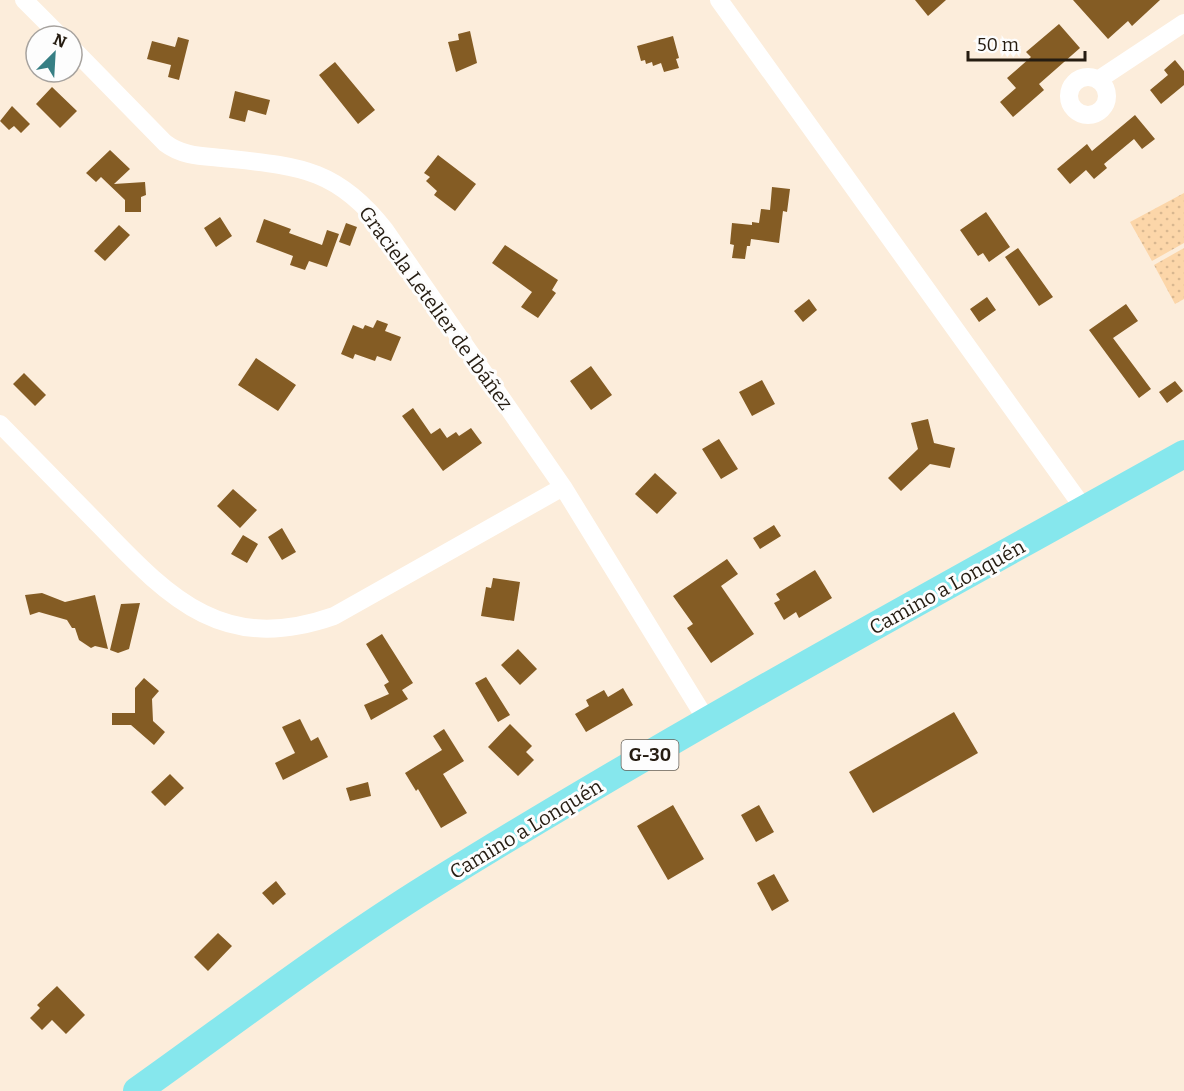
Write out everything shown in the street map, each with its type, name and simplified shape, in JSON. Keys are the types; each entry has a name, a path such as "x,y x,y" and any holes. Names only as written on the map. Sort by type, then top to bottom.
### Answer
{"main road":[{"name":"Camino a Lonquén","path":"137,1091 294,978 428,887 707,721 1184,454"}],"street":[{"path":"24,0 48,24"},
{"path":"719,0 1085,510"},
{"path":"1098,80 1184,23"},
{"name":"Graciela Letelier de Ibáñez","path":"84,60 165,143 178,151 193,156 299,168 327,178 354,196 385,230 563,487 707,721"},
{"path":"0,424 166,591 215,620 252,627 295,626 334,616 563,487"}],"shaded area":[{"path":"1184,193 1184,243 1152,261 1130,222"},
{"path":"1184,248 1184,299 1175,304 1154,265"}],"building":[{"path":"915,0 946,0 928,16"},
{"path":"1073,0 1160,0 1132,26 1128,21 1108,39"},
{"path":"1059,24 1080,48 1039,84 1044,90 1013,117 1000,102 1016,88 1007,78 1031,57 1026,52"},
{"path":"470,31 477,63 456,72 448,42 459,40 458,34"},
{"path":"673,36 679,58 676,59 679,68 664,72 661,63 653,66 652,62 646,64 645,60 641,61 637,46"},
{"path":"178,37 189,40 179,80 168,77 171,65 147,59 152,41 175,47"},
{"path":"1175,60 1184,71 1184,85 1161,104 1150,90 1168,75 1164,70"},
{"path":"335,62 375,110 358,124 319,75"},
{"path":"52,87 77,111 60,128 36,104"},
{"path":"235,91 270,100 266,115 248,110 245,122 229,118"},
{"path":"12,106 30,124 21,133 14,126 9,130 0,121"},
{"path":"1135,115 1155,139 1142,149 1134,139 1104,164 1107,168 1094,179 1086,170 1070,184 1057,169 1087,144 1092,151"},
{"path":"110,150 130,169 114,184 145,182 146,195 141,197 141,212 125,212 125,200 101,177 96,182 86,173"},
{"path":"438,155 476,184 455,211 434,195 437,191 426,181 430,177 424,173"},
{"path":"772,187 790,189 787,212 783,211 779,243 751,239 750,246 747,246 745,259 732,258 734,245 730,244 732,223 752,225 752,222 759,223 761,209 770,210"},
{"path":"986,212 1010,247 989,262 983,253 978,256 960,230"},
{"path":"220,217 232,236 216,247 204,228"},
{"path":"264,219 291,229 289,233 322,245 327,230 339,234 327,267 309,261 305,270 290,265 293,256 256,242"},
{"path":"346,223 357,227 350,246 339,242"},
{"path":"119,225 130,235 105,261 94,251"},
{"path":"505,245 558,280 552,290 556,293 538,318 521,307 532,292 492,263"},
{"path":"1018,248 1053,297 1039,306 1005,257"},
{"path":"987,297 996,310 979,322 970,309"},
{"path":"809,299 817,310 803,322 794,311"},
{"path":"1126,304 1138,321 1113,338 1151,389 1139,398 1089,330"},
{"path":"377,320 388,324 385,331 401,337 391,361 377,356 375,361 355,354 353,359 341,354 353,325 363,329 365,325 373,328"},
{"path":"256,358 296,385 278,411 238,385"},
{"path":"591,366 612,395 591,410 570,381"},
{"path":"24,373 46,395 35,406 13,384"},
{"path":"762,380 775,404 752,416 739,392"},
{"path":"1175,381 1183,391 1167,403 1159,392"},
{"path":"413,408 431,434 440,428 447,438 456,432 459,436 471,428 482,443 443,471 402,416"},
{"path":"928,419 934,443 955,448 950,468 930,464 901,491 888,478 918,449 911,423"},
{"path":"719,439 738,469 721,479 702,449"},
{"path":"655,473 677,493 657,514 635,494"},
{"path":"233,489 257,510 240,528 217,506"},
{"path":"774,525 781,536 760,549 753,538"},
{"path":"282,528 296,552 282,560 268,537"},
{"path":"243,535 258,544 247,563 231,554"},
{"path":"727,559 738,574 721,586 754,634 711,663 687,628 693,624 673,596"},
{"path":"815,570 832,598 799,618 796,612 784,620 774,603 780,600 776,594"},
{"path":"493,578 520,582 514,621 481,616 486,587 491,588"},
{"path":"42,593 65,602 95,595 108,649 95,646 91,648 79,640 75,628 72,628 67,620 39,612 30,615 25,595"},
{"path":"140,603 129,649 118,653 110,650 121,604"},
{"path":"382,634 413,683 402,690 408,699 371,720 364,705 389,694 384,685 389,682 366,644"},
{"path":"518,649 537,669 520,685 501,665"},
{"path":"486,677 510,715 498,722 475,683"},
{"path":"144,678 159,691 152,699 153,721 165,732 154,745 131,725 112,725 112,713 135,713 135,688"},
{"path":"623,688 633,705 586,732 575,714 589,706 586,700 604,690 608,697"},
{"path":"954,712 978,753 873,813 849,772"},
{"path":"300,719 311,741 318,737 328,757 283,780 275,763 295,753 282,727"},
{"path":"510,724 532,746 526,752 534,760 518,776 488,747"},
{"path":"444,729 464,761 443,774 467,813 441,828 418,789 416,791 405,773 442,750 433,736"},
{"path":"170,774 184,788 165,806 151,792"},
{"path":"368,782 371,796 350,801 346,788"},
{"path":"673,805 704,859 668,880 637,826"},
{"path":"759,805 774,832 756,842 741,815"},
{"path":"774,874 789,901 772,911 757,883"},
{"path":"276,881 286,894 273,905 262,893"},
{"path":"218,933 232,946 208,971 194,957"},
{"path":"57,986 85,1015 66,1034 52,1020 42,1030 30,1018 40,1008 37,1005"}]}
